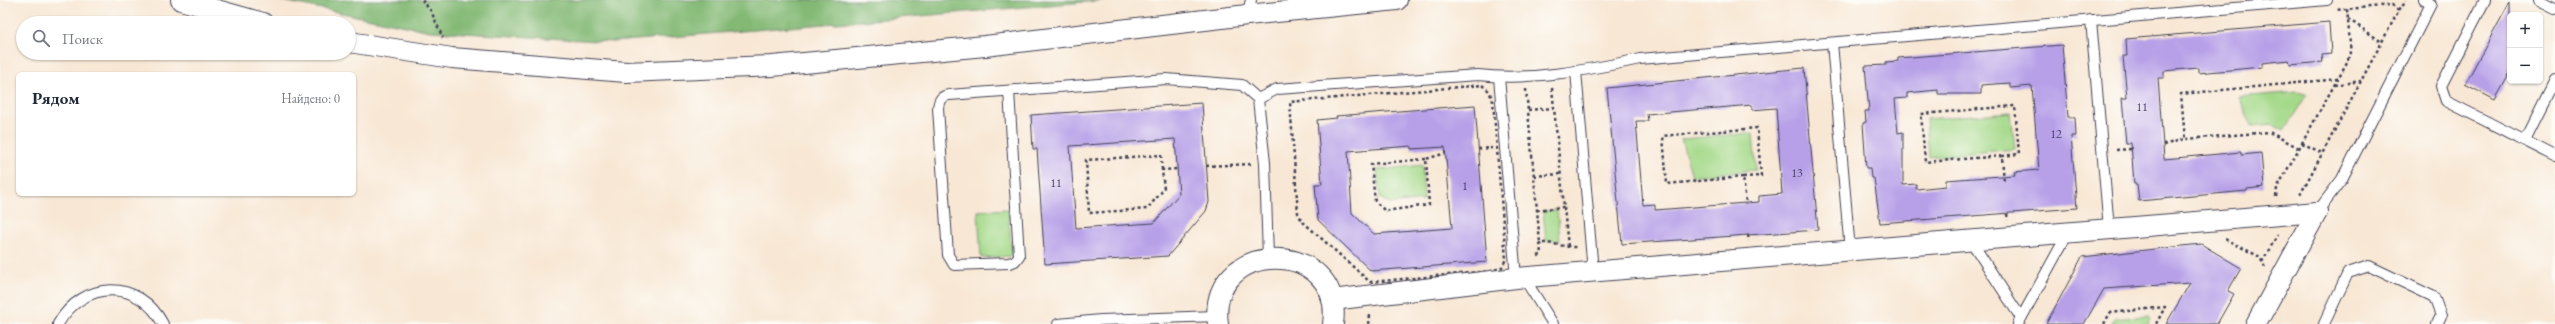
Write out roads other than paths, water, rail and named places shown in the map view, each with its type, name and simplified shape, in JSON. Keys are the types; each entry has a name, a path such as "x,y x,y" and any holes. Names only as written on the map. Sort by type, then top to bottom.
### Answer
{"street":[{"path":"181,0 238,16"},
{"path":"356,43 452,58 626,72 772,66 984,46 1249,7 1397,0"},
{"path":"1332,300 1520,278 2206,221 2282,208 2317,212 2256,324"},
{"path":"1218,320 1222,294 1234,274 1246,265 1268,258 1290,259 1304,265 1321,280 1332,300 1333,324"}],"lane":[{"path":"1258,99 1277,89 1478,75 1499,77 1576,71 1640,59 2327,0"},
{"path":"2317,212 2342,178 2428,11 2431,4 2424,0"},
{"path":"2485,0 2442,86 2446,101 2555,156"},
{"path":"2539,0 2555,8"},
{"path":"2091,20 2109,229"},
{"path":"1832,43 1850,251"},
{"path":"1576,71 1593,272"},
{"path":"1499,77 1510,259 1520,278 1553,324"},
{"path":"1009,90 1019,256 1015,261 1009,263 954,265 948,255 939,102 944,96 1009,90 1166,79 1242,85 1258,99 1265,163 1268,258"},
{"path":"2525,140 2555,80"},
{"path":"1971,241 2020,321 2068,233"},
{"path":"2324,324 2348,273 2369,266 2434,297 2441,316 2437,324"},
{"path":"58,324 70,307 80,299 91,293 116,290 141,298 151,306 163,324"},
{"path":"1058,324 1218,320"}]}
